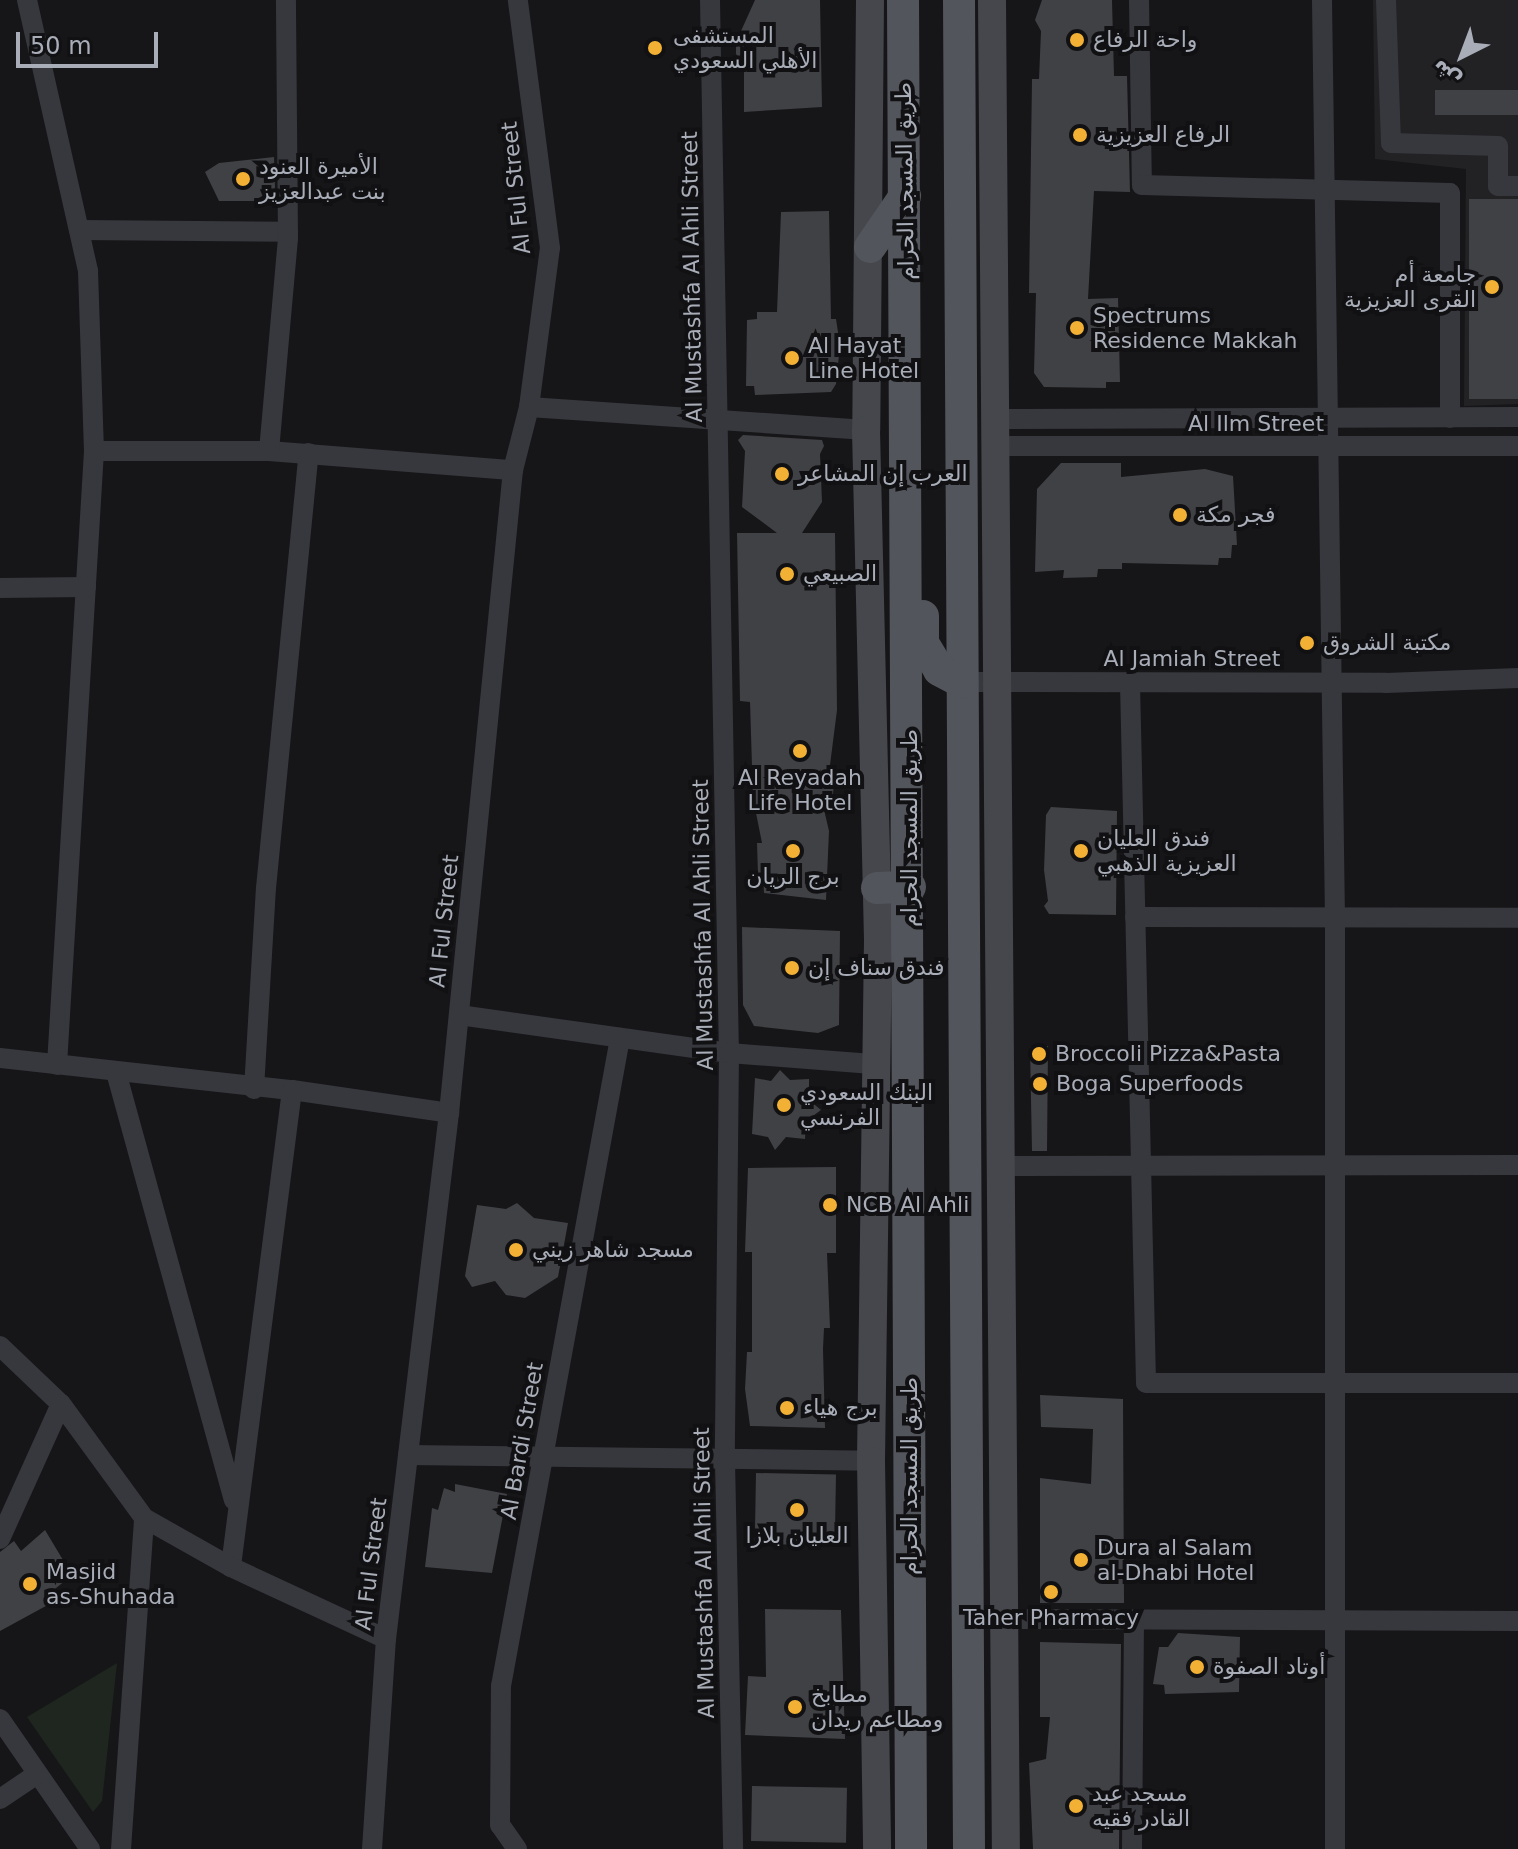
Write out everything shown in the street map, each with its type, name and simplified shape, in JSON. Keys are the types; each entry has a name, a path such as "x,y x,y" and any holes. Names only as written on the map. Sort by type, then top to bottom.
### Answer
{"main road":[{"name":"طريق المسجد الحرام","path":"903,0 910,887 911,1849"},
{"path":"959,0 969,1849"},
{"path":"870,247 905,196"},
{"path":"907,408 923,447 923,643 939,670 962,682"},
{"path":"877,888 910,887"}],"street":[{"path":"27,0 88,271 94,451 57,1065"},
{"path":"269,451 288,232 286,0"},
{"name":"Al Ful Street","path":"372,1849 386,1639 449,1113 513,470 529,407 550,248 518,0"},
{"name":"Al Mustashfa Al Ahli Street","path":"710,0 720,419 729,1053 725,1461 733,1849"},
{"path":"870,0 866,430 877,888 871,1461 877,1849"},
{"path":"992,0 997,1106 1006,1849"},
{"path":"1139,0 1142,185 1450,193 1450,418"},
{"path":"1322,0 1335,917 1335,1849"},
{"path":"1386,0 1391,143 1498,146 1498,186 1518,186"},
{"path":"79,230 288,232"},
{"path":"529,407 866,430"},
{"name":"Al Ilm Street","path":"993,433 1328,418 1518,417"},
{"name":"Al Ilm Street","path":"993,433 1328,448 1518,446"},
{"path":"94,451 269,451 513,470"},
{"path":"254,1089 266,888 309,453"},
{"path":"0,588 86,587"},
{"name":"Al Jamiah Street","path":"962,682 1331,683 1518,678"},
{"path":"1130,683 1146,1383 1518,1383"},
{"path":"1135,917 1518,918"},
{"path":"459,1015 729,1053 873,1064"},
{"name":"Al Bardi Street","path":"517,1849 500,1825 501,1686 620,1038"},
{"path":"0,1058 254,1089 292,1090 449,1113"},
{"path":"116,1072 237,1510"},
{"path":"231,1567 292,1090"},
{"path":"964,1105 997,1106"},
{"path":"998,1166 1518,1165"},
{"path":"0,1346 61,1404 144,1518 231,1567 386,1639"},
{"path":"0,1539 61,1404"},
{"path":"408,1455 543,1460 871,1461"},
{"path":"121,1849 144,1518"},
{"path":"1004,1619 1518,1621"},
{"path":"1132,1849 1134,1620"},
{"path":"0,1719 90,1849"},
{"path":"0,1799 37,1774"}],"shaded area":[{"name":"جامعة أم القرى العزيزية","path":"1373,0 1518,0 1518,404 1464,406 1466,169 1375,159"},
{"path":"117,1663 102,1801 93,1812 27,1717"}],"building":[{"path":"755,0 820,0 822,107 744,112 744,64 736,54 736,42"},
{"path":"1042,0 1112,0 1114,76 1127,76 1130,192 1094,191 1088,299 1118,298 1120,382 1106,382 1106,388 1044,387 1034,373 1036,293 1029,293 1032,79 1039,79 1041,31 1035,20"},
{"path":"1435,90 1518,90 1518,115 1435,115"},
{"name":"الأميرة العنود بنت عبدالعزيز","path":"274,157 275,188 254,201 219,201 205,172 219,163"},
{"path":"1469,199 1518,199 1518,399 1469,399"},
{"path":"829,211 831,319 836,319 840,345 836,384 831,392 755,395 754,386 746,386 747,320 757,319 757,312 777,312 781,212"},
{"path":"743,435 822,440 824,446 820,454 822,502 802,533 835,533 837,710 829,773 835,774 832,804 822,801 829,831 826,900 764,893 763,875 758,875 757,843 762,843 753,798 750,702 740,701 737,533 777,533 742,507 745,451 738,440"},
{"path":"1061,463 1121,463 1121,477 1205,469 1233,476 1237,545 1232,545 1231,558 1219,558 1218,565 1122,563 1122,569 1098,569 1097,577 1063,578 1064,570 1035,572 1037,489"},
{"name":"فندق العليان العزيزية الذهبي","path":"1051,807 1117,811 1116,915 1049,914 1044,906 1048,901 1044,870 1046,815"},
{"name":"فندق سناف إن","path":"742,927 840,931 839,1025 818,1033 754,1026 743,1005"},
{"path":"1048,1046 1047,1151 1032,1151 1030,1047"},
{"name":"البنك السعودي الفرنسي","path":"780,1070 790,1080 809,1079 809,1100 821,1110 806,1121 805,1139 786,1137 775,1150 768,1137 752,1134 755,1078 771,1081"},
{"path":"836,1167 836,1253 827,1253 830,1328 824,1328 825,1428 750,1426 745,1389 747,1352 752,1352 752,1252 745,1252 748,1168"},
{"name":"مسجد شاهر زيني","path":"517,1203 534,1218 568,1223 558,1277 525,1298 506,1295 495,1281 472,1287 465,1276 477,1205 506,1209"},
{"path":"1040,1395 1123,1399 1124,1603 1040,1603 1040,1478 1091,1484 1093,1429 1041,1427"},
{"name":"العليان بلازا","path":"756,1473 836,1474 835,1545 755,1544"},
{"path":"455,1484 507,1494 492,1573 425,1567 432,1508 438,1510 444,1488 455,1492"},
{"name":"Masjid as-Shuhada","path":"45,1530 72,1575 50,1593 55,1601 0,1631 0,1552 14,1541 21,1551"},
{"path":"765,1609 841,1610 845,1739 745,1735 748,1676 766,1677"},
{"name":"أوتاد الصفوة","path":"1178,1633 1240,1637 1239,1692 1165,1694 1164,1685 1153,1684 1159,1647 1168,1647"},
{"name":"مسجد عبد القادر فقيه","path":"1040,1642 1121,1644 1119,1849 1033,1849 1029,1763 1046,1759 1050,1717 1040,1717"},
{"path":"752,1786 847,1788 846,1843 751,1841"}],"place":[{"name":"واحة الرفاع","path":"1077,40"},
{"name":"المستشفى الأهلي السعودي","path":"655,48"},
{"name":"الرفاع العزيزية","path":"1080,135"},
{"name":"الأميرة العنود بنت عبدالعزيز","path":"243,179"},
{"name":"جامعة أم القرى العزيزية","path":"1492,287"},
{"name":"Spectrums Residence Makkah","path":"1077,328"},
{"name":"Al Hayat Line Hotel","path":"792,358"},
{"name":"العرب إن المشاعر","path":"782,474"},
{"name":"فجر مكة","path":"1180,515"},
{"name":"الصبيعي","path":"787,574"},
{"name":"مكتبة الشروق","path":"1307,643"},
{"name":"Al Reyadah Life Hotel","path":"800,751"},
{"name":"برج الريان","path":"793,851"},
{"name":"فندق العليان العزيزية الذهبي","path":"1081,851"},
{"name":"فندق سناف إن","path":"792,968"},
{"name":"Broccoli Pizza&Pasta","path":"1039,1054"},
{"name":"Boga Superfoods","path":"1040,1084"},
{"name":"البنك السعودي الفرنسي","path":"784,1105"},
{"name":"NCB Al Ahli","path":"830,1205"},
{"name":"مسجد شاهر زيني","path":"516,1250"},
{"name":"برج هياء","path":"787,1408"},
{"name":"العليان بلازا","path":"797,1510"},
{"name":"Dura al Salam al-Dhabi Hotel","path":"1081,1560"},
{"name":"Masjid as-Shuhada","path":"30,1584"},
{"name":"Taher Pharmacy","path":"1051,1592"},
{"name":"أوتاد الصفوة","path":"1197,1667"},
{"name":"مطابخ ومطاعم ريدان","path":"795,1707"},
{"name":"مسجد عبد القادر فقيه","path":"1076,1806"}]}
